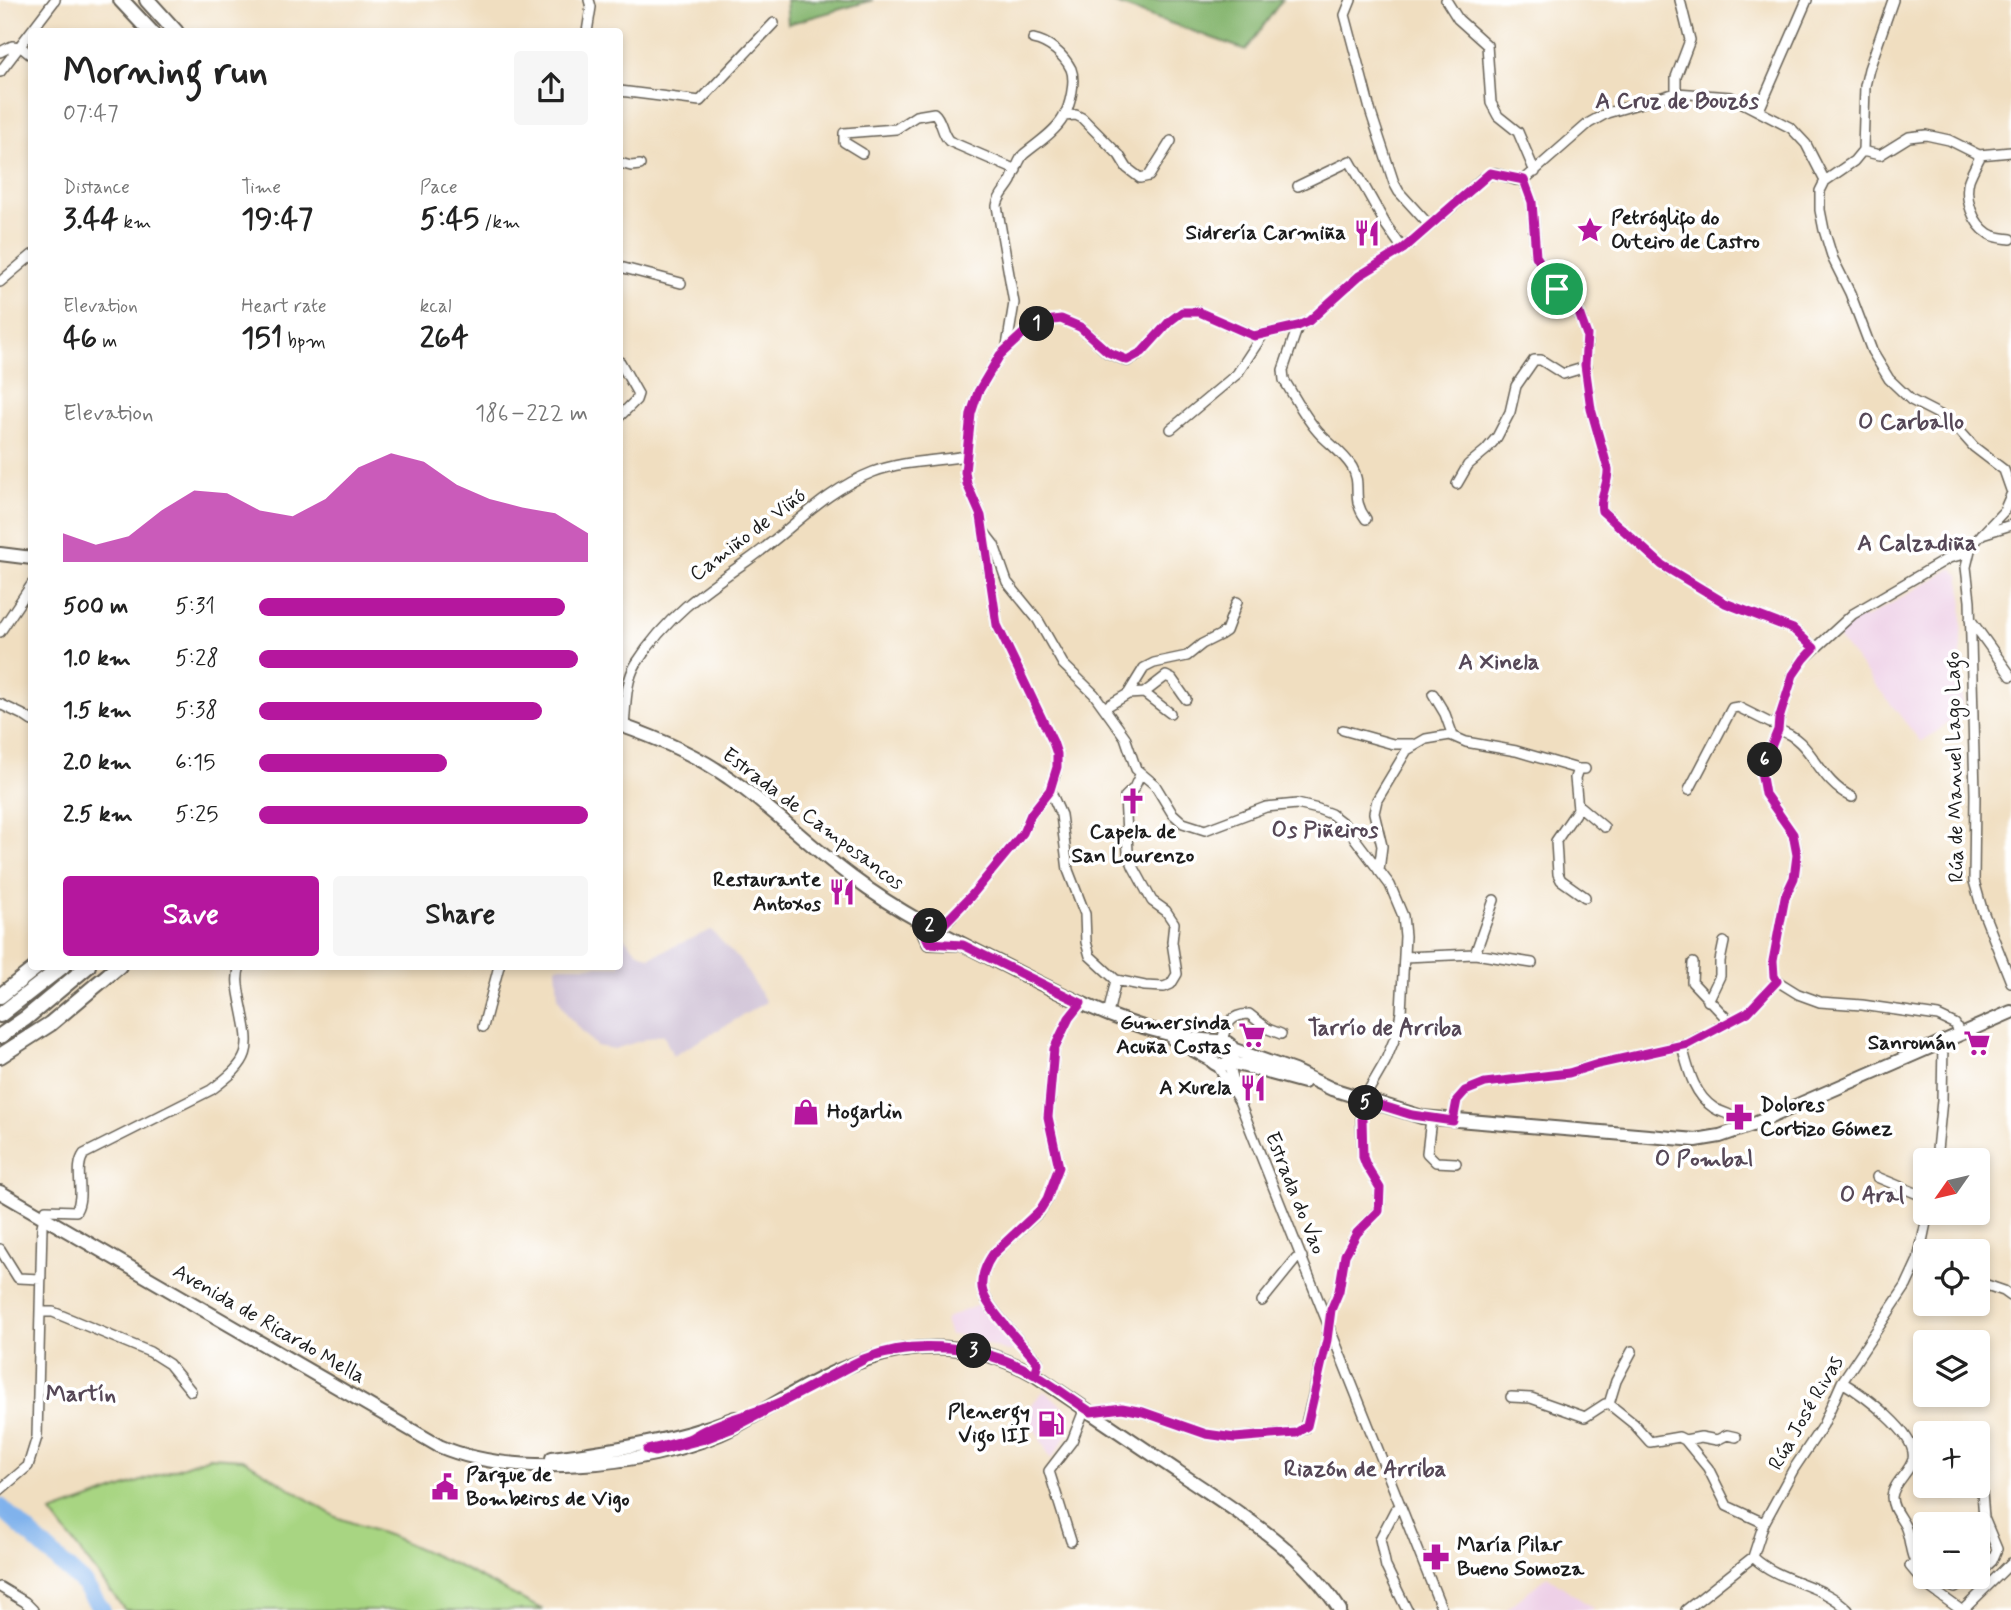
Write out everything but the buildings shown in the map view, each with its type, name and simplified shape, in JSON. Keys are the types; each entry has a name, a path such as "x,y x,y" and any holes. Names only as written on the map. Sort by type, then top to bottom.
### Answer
{"highway":[{"path":"121,0 147,28"},
{"path":"147,0 172,28"},
{"path":"0,996 33,970"},
{"path":"0,1015 58,970"},
{"path":"0,1036 83,970"},
{"path":"0,1056 50,1024 114,970"}],"main road":[{"path":"0,554 28,558"},
{"name":"Estrada de Camposancos","path":"623,729 695,757 729,777 853,878 918,919 934,937"},
{"path":"934,937 963,945 1108,1014 1223,1054 1294,1071 1365,1101 1431,1119 1668,1139 1707,1139 1752,1125 2010,1011"},
{"path":"1167,1035 1223,1054 1250,1069 1332,1089"},
{"name":"Avenida de Ricardo Mella","path":"0,1192 439,1446 470,1457 547,1466 584,1464 649,1454 706,1434 771,1406 867,1358 913,1348 954,1348 1002,1359 1035,1375 1277,1540 1314,1575 1339,1610"},
{"name":"Avenida de Ricardo Mella","path":"527,1464 706,1434"},
{"path":"595,1453 649,1454"}],"street":[{"path":"588,28 592,7 589,0"},
{"path":"1351,0 1345,15 1371,113 1394,183 1430,226"},
{"path":"1446,0 1458,19 1487,45 1491,103 1498,116 1518,132 1535,172"},
{"path":"1676,93 1676,77 1689,40 1680,0"},
{"path":"1759,110 1807,0"},
{"path":"1893,0 1865,86 1862,151 1854,161 1825,181 1820,199 1828,244 1878,362 1895,387 1950,420 1974,447 2004,470 2011,493 2004,511 1969,549 1853,614 1814,648 1797,667 1778,727 1762,765 1761,778 1765,794 1793,834 1797,855 1794,878 1785,897 1773,961 1777,981 1798,994 1820,1002 1938,1016 1955,1024 1960,1034"},
{"path":"34,28 52,3"},
{"path":"623,91 700,101 774,23"},
{"path":"0,72 28,37"},
{"path":"1007,346 1014,303 998,200 1010,183 1023,155 1057,126 1064,116 1070,97 1072,70 1054,49 1041,40 1033,39"},
{"path":"0,51 12,46 21,47 28,53"},
{"path":"934,937 1023,833 1031,814 1050,790 1057,767 1057,754 1014,658 1000,635 981,516 967,484 967,456 974,403 1007,346 1039,322 1061,319 1080,327 1108,352 1127,360 1142,352 1177,315 1190,311 1199,312 1254,336 1298,326 1321,311 1359,276 1403,249 1490,173 1524,180 1590,123 1607,113 1676,93 1731,97 1791,128 1799,135 1825,181"},
{"path":"862,153 844,142 844,133 896,129 916,116 934,113 949,141 1016,170"},
{"path":"1064,116 1076,115 1082,118 1119,155 1127,168 1140,178 1149,176 1171,141"},
{"path":"1862,151 1880,155 1909,137 1926,135 1949,140 1981,155 2011,152"},
{"path":"1981,155 1969,181 1971,208 1980,227 1989,234 2011,239"},
{"path":"1297,186 1350,161 1385,225 1403,249"},
{"path":"623,164 640,165"},
{"path":"1524,180 1532,202 1536,256 1557,289 1579,313 1587,335 1586,368 1595,427 1609,478 1601,501 1602,511 1662,565 1725,603 1793,629 1814,648"},
{"path":"0,282 28,258"},
{"path":"623,268 681,283"},
{"path":"1298,326 1282,374 1321,435 1337,449 1354,471 1357,505 1366,519"},
{"path":"1171,429 1237,374 1262,335"},
{"path":"1457,484 1468,465 1497,437 1510,412 1516,386 1534,360 1541,360 1563,374 1586,368"},
{"path":"623,367 638,394 636,400 623,413"},
{"name":"Camiño de Viñó","path":"623,716 634,666 659,631 699,594 747,561 841,486 874,471 894,466 967,456"},
{"path":"1981,534 2011,525"},
{"path":"982,529 994,545 1013,592 1038,620 1063,664 1084,683 1125,737 1130,756 1140,775 1155,785 1172,813 1183,823 1197,829 1212,828 1266,807 1284,804 1300,804 1331,814 1355,835 1397,898 1403,916 1404,957 1397,1033 1365,1101 1362,1118 1363,1157 1380,1188 1379,1211 1357,1233 1345,1255 1307,1426 1296,1433 1235,1438 1206,1434 1133,1410 1088,1410 1072,1441 1049,1471 1071,1541"},
{"name":"Rúa de Manuel Lago Lago","path":"1969,549 1966,567 1975,794 1974,880 1982,909 2008,960 2011,982"},
{"path":"0,632 28,590"},
{"path":"1128,694 1144,668 1154,663 1187,656 1226,631 1237,602"},
{"path":"1970,619 2011,676"},
{"path":"1104,708 1128,694 1144,693 1163,677 1170,677 1186,699"},
{"path":"1144,693 1170,713"},
{"path":"1433,694 1445,714 1452,736"},
{"path":"0,704 28,718"},
{"path":"1689,790 1732,708 1738,706 1798,740 1831,784 1852,797"},
{"path":"1343,730 1393,744 1414,744 1434,737 1452,736 1466,742 1516,751 1581,769 1575,778 1578,805 1574,817 1555,845 1561,880 1585,897"},
{"path":"1379,871 1382,846 1374,813 1377,800 1407,750 1414,744"},
{"path":"1050,790 1060,816 1068,870 1085,914 1086,942 1090,956 1115,980 1164,987 1171,984 1177,974 1172,942 1174,923 1166,911 1152,901 1142,886 1128,852 1125,797 1134,788 1140,775"},
{"path":"1578,805 1604,827"},
{"path":"1475,954 1494,900"},
{"path":"1708,1001 1720,976 1724,942"},
{"path":"1404,957 1475,954 1532,963"},
{"path":"1693,963 1692,982 1729,1021"},
{"path":"2,1489 28,1466 37,1437 41,1279 46,1210 76,1211 80,1203 80,1161 84,1154 211,1090 243,1061 248,1044 237,984 239,970"},
{"path":"483,1027 498,970"},
{"path":"1108,1014 1115,980"},
{"path":"1453,1121 1461,1094 1475,1087 1569,1073 1682,1046 1748,1012 1777,981"},
{"path":"1035,1375 1038,1363 986,1300 982,1284 988,1261 993,1254 1040,1210 1059,1167 1048,1117 1054,1049 1069,1018 1081,1003"},
{"path":"1223,1054 1228,1023 1232,1018 1248,1014 1268,1029 1281,1034"},
{"path":"1937,1148 1942,1100 1943,1042"},
{"path":"1682,1046 1692,1082 1715,1109 1734,1116 1737,1122"},
{"name":"Estrada do Vao","path":"1223,1054 1234,1078 1239,1101"},
{"name":"Estrada do Vao","path":"1223,1054 1239,1101 1442,1610"},
{"path":"1234,1078 1241,1071 1250,1069"},
{"path":"1431,1119 1427,1153 1436,1162 1456,1163"},
{"path":"1877,1177 1913,1192"},
{"path":"0,1249 18,1278 41,1279"},
{"path":"1262,1301 1296,1259 1302,1257"},
{"name":"Rúa José Rivas","path":"1753,1557 1764,1522 1798,1462 1823,1425 1842,1382 1913,1276"},
{"path":"1990,1286 2011,1296"},
{"path":"41,1312 53,1312 150,1352 169,1364 191,1391"},
{"path":"1609,1404 1616,1381 1632,1351"},
{"path":"1842,1382 1871,1402 1908,1437 1913,1452 1912,1461 1892,1494 1894,1508 1906,1531 1909,1551 1913,1557"},
{"path":"1511,1397 1531,1398 1585,1417 1609,1404 1634,1424 1650,1442 1679,1437 1685,1440 1708,1468 1727,1506 1764,1522"},
{"path":"1685,1440 1701,1437 1717,1440 1727,1435 1736,1437"},
{"path":"1401,1507 1395,1510 1380,1539 1386,1567 1407,1610"},
{"path":"1990,1532 1997,1549 1990,1563"},
{"path":"1686,1610 1753,1557 1773,1571 1827,1593 1848,1610"},
{"path":"1910,1566 1926,1584 1962,1610 2011,1563"},
{"path":"0,1587 33,1610"}],"shaded area":[{"path":"1953,568 1959,575 1963,598 1962,714 1921,742 1836,635 1862,615 1864,619"},
{"path":"711,930 741,962 766,1002 673,1056 663,1034 614,1049 596,1046 568,1016 558,998 556,970 623,970 623,936 637,951 650,957"},
{"path":"978,1305 986,1308 1014,1340 1017,1345 1015,1350 1008,1351 975,1341 966,1335 950,1335 945,1321 948,1317"},
{"name":"Plenergy Vigo III","path":"1044,1391 1064,1407 1071,1421 1068,1434 1051,1459 1025,1411"},
{"path":"1547,1576 1593,1608 1506,1610"}],"green space":[{"path":"786,0 873,0 788,24"},
{"path":"1105,0 1282,0 1246,50"},
{"path":"209,1457 243,1459 336,1517 393,1537 458,1566 543,1610 125,1610 51,1513"}],"waterway":[{"path":"0,1507 84,1584 102,1610"}],"place":[{"name":"Petróglifo do Outeiro de Castro","path":"1590,230"},
{"name":"Sidrería Carmiña","path":"1367,233"},
{"name":"Capela de San Lourenzo","path":"1133,801"},
{"name":"Restaurante Antoxos","path":"842,892"},
{"name":"Gumersinda Acuña Costas","path":"1252,1035"},
{"name":"Sanromán","path":"1977,1043"},
{"name":"A Xurela","path":"1253,1088"},
{"name":"Hogarlin","path":"806,1112"},
{"name":"Dolores Cortizo Gómez","path":"1739,1117"},
{"name":"Plenergy Vigo III","path":"1051,1424"},
{"name":"Parque de Bombeiros de Vigo","path":"445,1487"},
{"name":"María Pilar Bueno Somoza","path":"1436,1557"}],"district":[{"name":"A Cruz de Bouzós","path":"1677,102"},
{"name":"O Carballo","path":"1911,423"},
{"name":"A Calzadiña","path":"1917,544"},
{"name":"A Xinela","path":"1499,663"},
{"name":"Os Piñeiros","path":"1325,831"},
{"name":"Tarrío de Arriba","path":"1385,1029"},
{"name":"O Pombal","path":"1704,1160"},
{"name":"O Aral","path":"1872,1196"},
{"name":"Martín","path":"81,1395"},
{"name":"Riazón de Arriba","path":"1365,1470"}],"route":[{"path":"1557,289 1536,256 1532,202 1524,180 1490,173 1403,249 1359,276 1309,321 1298,326 1254,336 1199,312 1182,312 1170,321 1142,352 1127,360 1108,352 1080,327 1061,319 1051,319 1039,322 1007,346 974,403 965,472 967,484 981,516 1000,635 1014,658 1053,742 1057,767 1050,790 1031,814 1023,833 971,896 938,930 918,919 929,943 963,945 1081,1003 1069,1018 1054,1049 1048,1117 1059,1167 1040,1210 993,1254 988,1261 982,1284 986,1300 1038,1363 1037,1370 1035,1375 1002,1359 954,1348 890,1351 841,1370 771,1406 708,1428 690,1438 647,1450 655,1452 695,1442 733,1428 771,1406 841,1370 867,1358 890,1351 933,1347 954,1348 979,1352 1002,1359 1022,1367 1035,1375 1091,1412 1122,1408 1143,1412 1220,1437 1252,1438 1296,1433 1307,1426 1345,1255 1357,1233 1379,1211 1380,1188 1363,1157 1361,1130 1367,1101 1412,1115 1453,1121 1457,1100 1465,1091 1485,1083 1569,1073 1688,1044 1748,1012 1777,981 1772,968 1773,961 1785,897 1794,878 1797,855 1793,834 1765,794 1761,771 1778,730 1793,675 1814,648 1793,629 1725,603 1662,565 1602,511 1601,501 1609,478 1591,409 1585,365 1587,335 1579,313 1557,289"}]}
